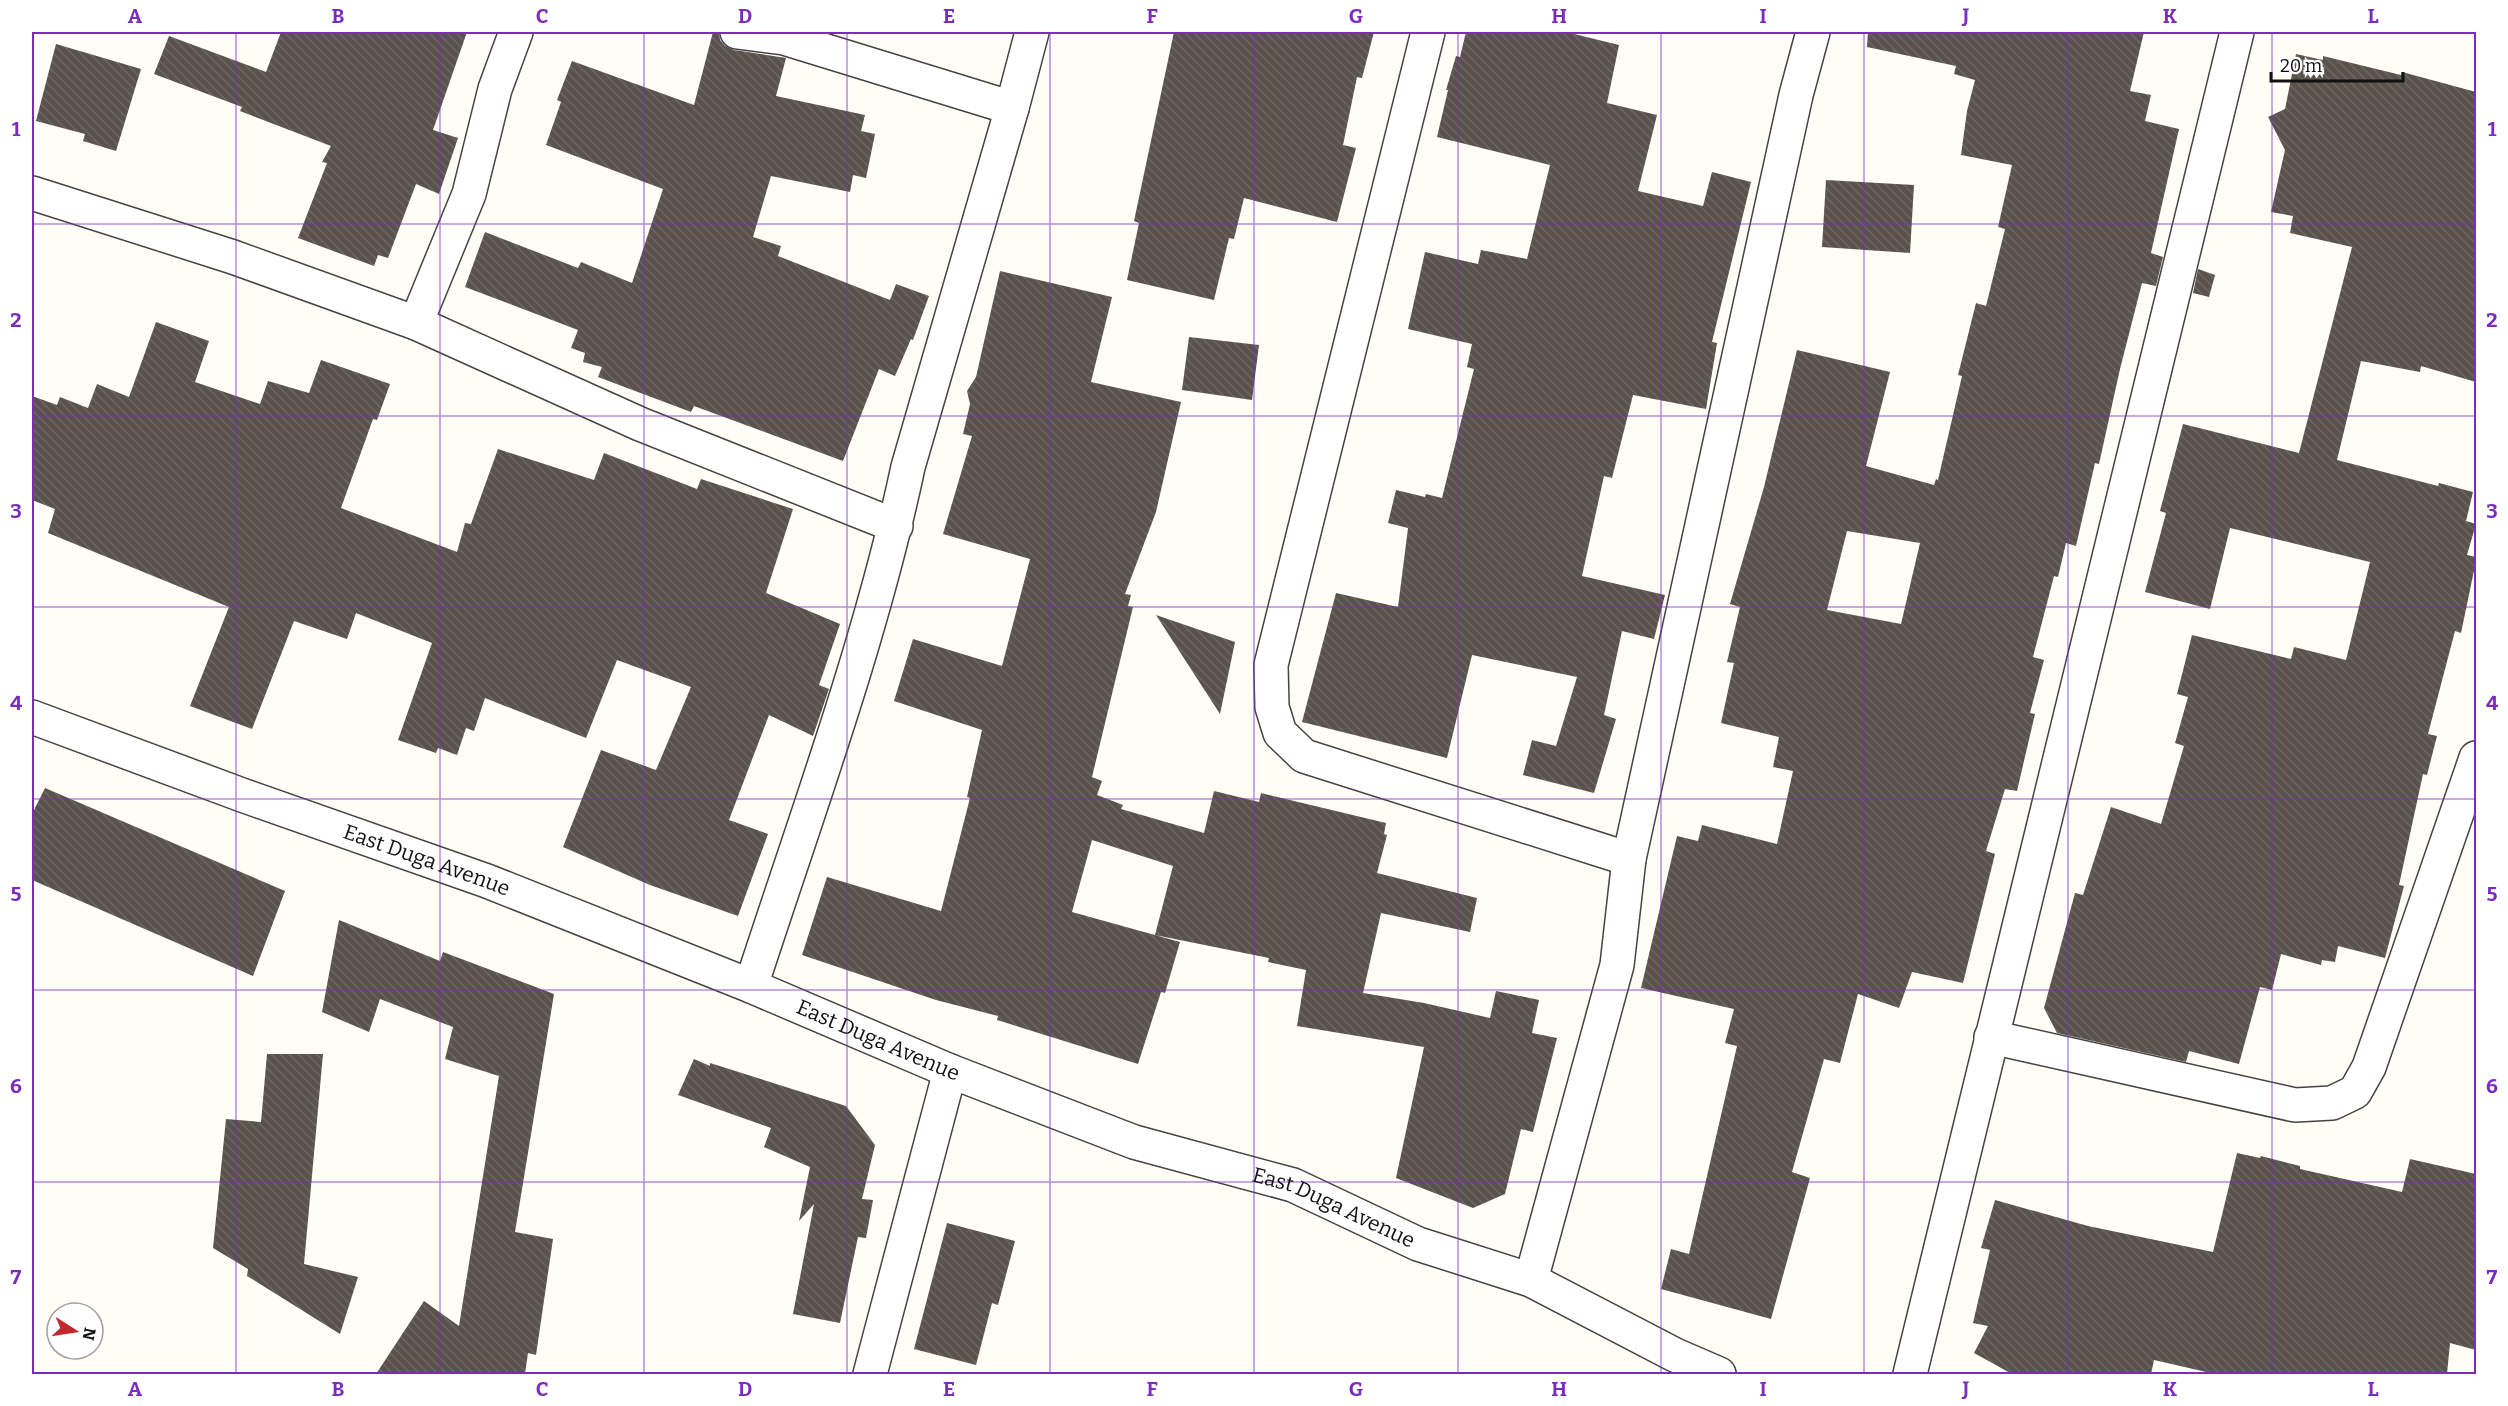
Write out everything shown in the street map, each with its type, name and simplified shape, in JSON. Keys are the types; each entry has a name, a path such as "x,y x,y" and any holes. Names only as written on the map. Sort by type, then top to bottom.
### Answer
{"street":[{"path":"416,323 469,194 495,89 516,32"},
{"path":"737,32 784,38 1012,108"},
{"path":"751,986 870,619 896,526 908,467 1032,32"},
{"path":"1428,32 1271,665 1272,707 1280,733 1304,756 1629,859"},
{"path":"1531,1280 1617,965 1629,859 1796,95 1813,32"},
{"path":"1910,1374 2237,32"},
{"path":"32,193 233,258 416,323 640,424 896,526"},
{"name":"East Duga Avenue","path":"32,717 242,795 487,881 751,986 950,1071 1134,1142 1293,1185 1418,1244 1531,1280 1675,1355 1719,1374"},
{"path":"1991,1037 2295,1105 2332,1103 2355,1092 2369,1067 2476,758"},
{"path":"870,1374 950,1071"}],"building":[{"path":"281,32 467,32 433,130 458,138 439,194 416,184 388,258 378,255 374,266 298,238 327,163 322,162 331,146 240,111 242,107 154,74 169,36 266,72"},
{"path":"713,32 719,32 720,40 725,46 734,50 786,58 776,96 865,115 861,131 875,134 866,178 853,175 850,192 771,176 753,237 781,246 778,256 890,300 896,284 929,296 913,340 911,339 895,376 879,369 843,461 694,406 691,412 598,377 602,367 583,362 585,353 571,348 578,330 465,287 485,232 578,268 581,262 632,283 663,189 546,145 561,102 557,100 572,61 694,105"},
{"path":"1174,32 1374,32 1362,78 1357,77 1343,145 1356,148 1337,222 1244,198 1234,239 1229,238 1214,300 1127,280 1139,223 1134,221"},
{"path":"1466,32 1566,32 1619,45 1607,103 1657,115 1638,191 1703,206 1712,172 1751,182 1712,342 1717,343 1706,409 1633,395 1612,478 1604,476 1582,576 1665,595 1654,639 1622,631 1604,715 1616,719 1594,793 1523,775 1532,740 1556,746 1577,677 1472,655 1447,758 1302,722 1336,593 1398,607 1408,528 1388,523 1396,490 1425,497 1426,494 1442,498 1474,369 1467,367 1472,344 1408,329 1425,252 1478,264 1481,250 1527,259 1550,165 1437,137 1448,90 1446,90 1456,56 1460,57"},
{"path":"1868,32 2144,32 2130,91 2151,95 2145,121 2179,129 2151,253 2163,257 2156,286 2142,283 2099,464 2095,463 2076,546 2066,543 2058,577 2054,576 2033,657 2044,660 2030,713 2035,714 2017,791 2005,789 1986,851 1995,854 1963,983 1912,972 1899,1008 1858,994 1840,1063 1824,1059 1792,1172 1810,1178 1771,1319 1661,1289 1671,1249 1689,1254 1737,1046 1725,1043 1734,1009 1641,988 1677,836 1698,841 1702,825 1777,844 1793,771 1773,767 1779,737 1721,723 1734,663 1727,662 1740,607 1730,604 1764,487 1797,350 1890,372 1866,466 1934,485 1936,479 1938,480 1962,376 1958,375 1976,303 1986,306 2005,229 1998,227 2012,165 1961,155 1967,111 1975,80 1954,74 1956,66 1867,47","holes":["1847,531 1920,543 1901,624 1827,610"]},
{"path":"56,44 141,69 116,151 83,141 85,134 36,121"},
{"path":"2296,54 2323,60 2323,56 2401,75 2402,72 2476,92 2476,382 2421,366 2420,372 2361,361 2337,460 2438,486 2439,483 2473,492 2466,521 2476,524 2467,555 2476,557 2476,561 2461,633 2455,631 2428,734 2437,736 2427,775 2423,774 2399,885 2404,886 2385,958 2338,946 2335,962 2322,960 2321,965 2281,954 2272,990 2260,987 2239,1064 2189,1051 2186,1062 2057,1033 2044,1008 2075,893 2083,895 2111,807 2161,824 2184,746 2175,743 2188,697 2177,694 2192,635 2291,659 2294,647 2346,660 2370,562 2230,528 2210,609 2145,592 2166,513 2160,511 2183,424 2299,453 2352,247 2290,233 2293,216 2271,212 2285,150 2268,117 2285,109"},
{"path":"1826,180 1914,185 1910,253 1822,247"},
{"path":"2198,269 2215,275 2209,297 2193,293"},
{"path":"1000,271 1112,297 1091,382 1181,402 1156,512 1125,594 1131,595 1128,606 1133,607 1092,777 1102,781 1097,795 1123,805 1121,809 1204,833 1214,791 1259,802 1261,793 1386,823 1384,834 1387,835 1377,873 1477,898 1470,932 1381,913 1363,993 1424,1003 1490,1018 1496,991 1539,1000 1532,1033 1557,1038 1533,1132 1521,1129 1505,1194 1473,1208 1396,1178 1424,1047 1297,1026 1306,970 1268,962 1269,958 1155,935 1173,866 1092,840 1072,912 1180,942 1165,993 1161,992 1138,1064 997,1020 998,1016 936,1000 802,955 827,877 941,911 970,798 967,797 982,730 894,701 913,639 1002,666 1030,559 943,534 972,436 963,434 970,404 967,391 976,377"},
{"path":"156,322 209,341 195,382 260,404 268,381 309,393 321,360 390,384 377,420 373,419 341,508 457,552 465,523 471,524 498,449 594,480 604,453 697,489 701,479 793,509 766,593 840,624 819,685 829,689 813,736 769,715 729,820 768,834 738,916 650,885 563,847 601,750 656,770 691,687 617,660 586,738 485,698 474,731 466,728 457,755 438,748 436,753 398,740 432,643 356,613 347,639 294,621 252,729 190,706 229,607 48,533 55,509 32,500 32,396 57,405 60,397 88,408 97,384 129,397"},
{"path":"1189,337 1259,345 1252,400 1182,390"},
{"path":"1156,615 1235,642 1220,714"},
{"path":"45,788 285,891 253,976 32,880 32,814"},
{"path":"339,920 440,961 443,952 554,994 515,1232 553,1239 536,1355 528,1353 525,1374 376,1374 424,1301 459,1326 499,1076 445,1059 453,1027 380,999 369,1032 322,1012"},
{"path":"267,1054 323,1054 304,1264 358,1277 340,1334 247,1276 248,1269 213,1248 226,1119 261,1122"},
{"path":"694,1059 710,1066 710,1063 846,1106 875,1145 862,1199 873,1200 866,1238 858,1237 840,1323 793,1314 814,1204 799,1221 810,1167 764,1147 771,1128 678,1095"},
{"path":"2237,1153 2260,1158 2261,1156 2300,1166 2300,1169 2402,1192 2410,1159 2476,1174 2476,1350 2450,1343 2447,1374 2215,1374 2154,1360 2151,1374 2012,1374 1974,1353 1988,1326 1973,1323 1990,1250 1981,1248 1995,1200 2088,1226 2213,1252"},
{"path":"947,1223 1015,1241 998,1305 992,1303 976,1365 914,1349"}]}
